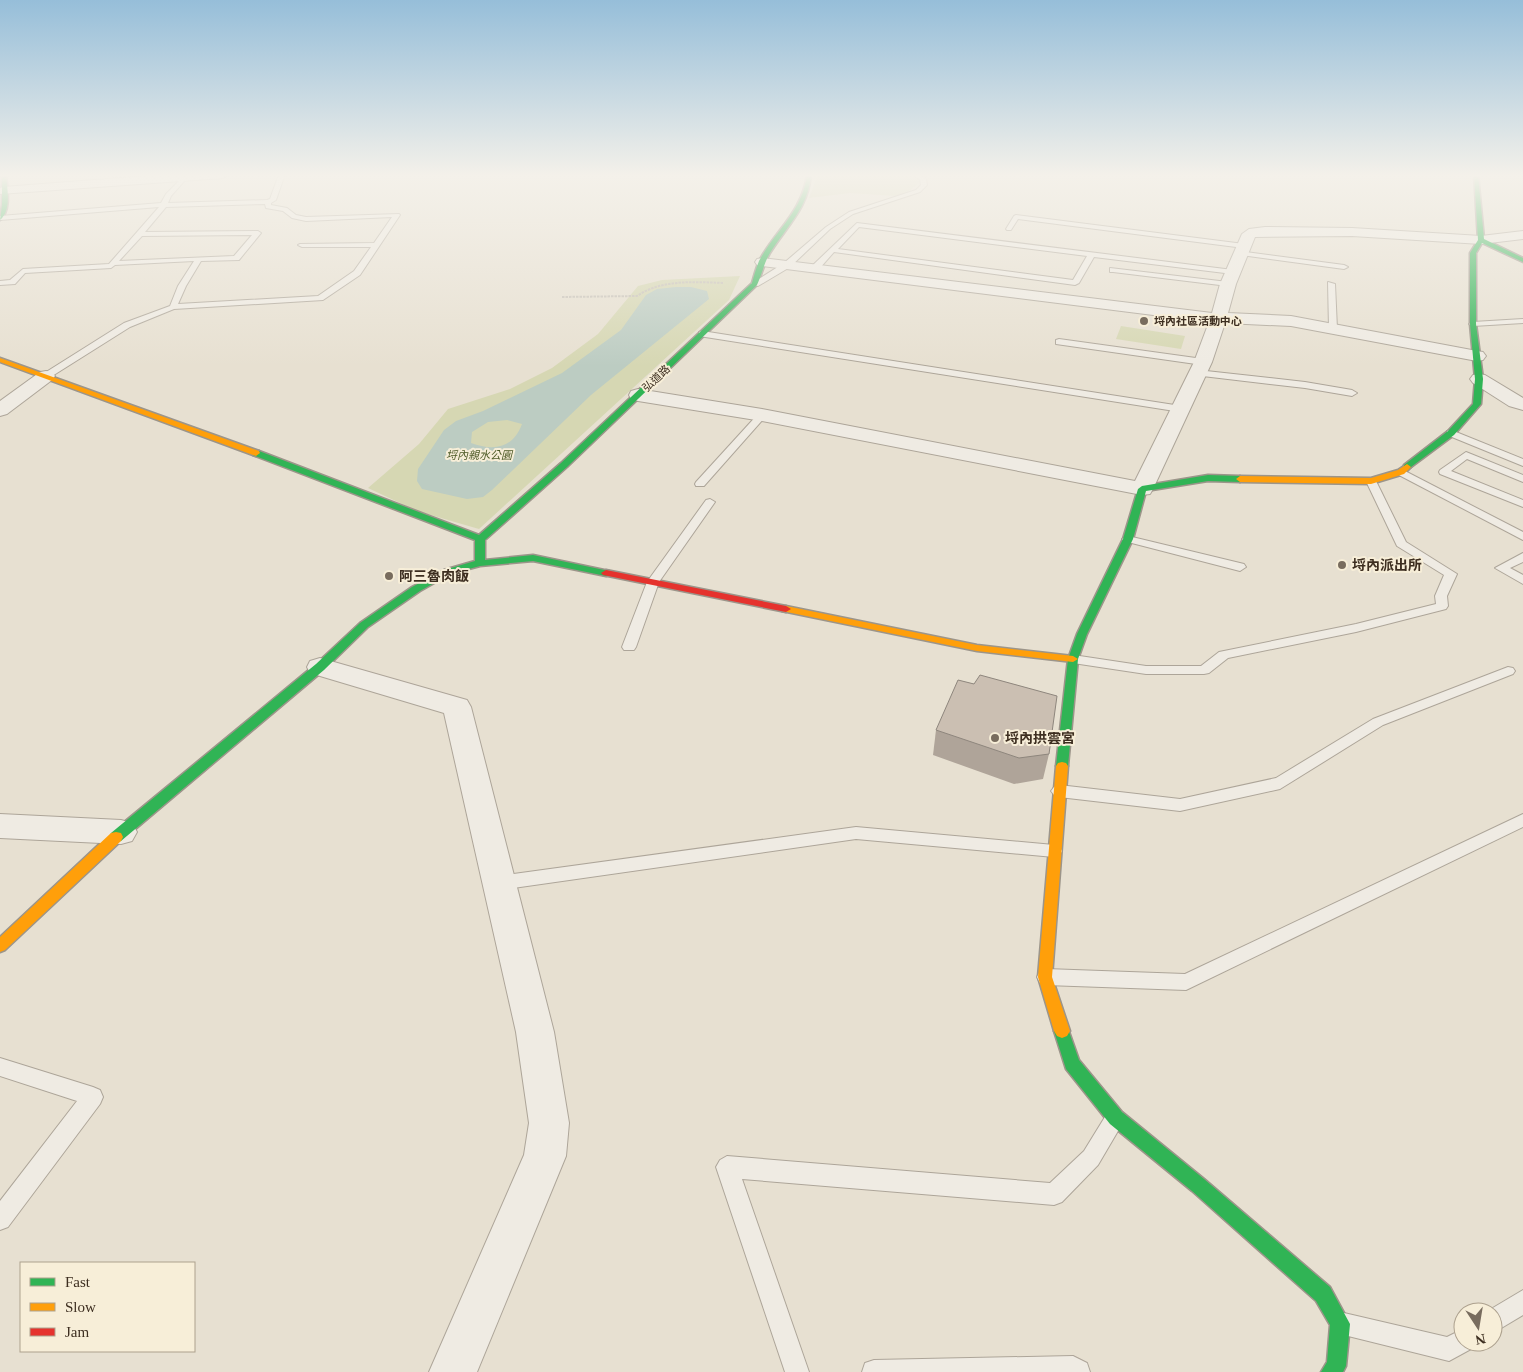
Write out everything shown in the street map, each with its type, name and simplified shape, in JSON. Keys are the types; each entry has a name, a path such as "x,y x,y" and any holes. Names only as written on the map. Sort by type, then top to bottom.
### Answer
{"street":[{"name":"弘道路","path":"480,539 564,465 755,284 762,262 778,238"},
{"path":"1247,238 1230,278 1219,318 1200,367 1142,489 1128,539 1082,634 1073,659 1059,791 1045,976 1072,1064 1116,1118 1198,1185 1323,1294 1340,1324 1336,1366 1331,1372"},
{"path":"1449,238 1481,240 1498,238"},
{"path":"1481,240 1523,260"},
{"path":"638,395 762,415 1142,489 1208,478 1371,481 1401,472 1451,433 1477,404 1479,379 1474,324 1473,254 1481,240"},
{"path":"762,262 816,267 988,291 1219,318 1291,321 1478,356"},
{"path":"0,360 316,474 480,539 480,563"},
{"path":"0,410 46,376"},
{"path":"1479,379 1516,402 1523,404"},
{"path":"0,946 121,832 320,667 364,625 416,590 447,572 480,563 533,558 977,648 1073,659"},
{"path":"320,667 456,707 535,1032 549,1123 545,1156 453,1372"},
{"path":"0,826 121,832"}],"lane":[{"path":"0,283 12,282 23,271 111,266 136,238"},
{"path":"113,262 236,258 254,238"},
{"path":"46,376 127,325 173,307 320,298 357,273 380,238"},
{"path":"755,284 787,265 817,238"},
{"path":"816,267 844,238"},
{"path":"963,238 1092,254 1230,278"},
{"path":"1165,238 1243,249 1344,267"},
{"path":"302,246 376,244"},
{"path":"832,250 1075,283 1092,254"},
{"path":"173,307 182,286 199,259"},
{"path":"1113,270 1230,278"},
{"path":"1331,284 1333,329"},
{"path":"1474,324 1523,321"},
{"path":"702,334 1180,409"},
{"path":"1059,342 1352,393"},
{"path":"700,484 762,415"},
{"path":"1451,433 1523,463"},
{"path":"1523,478 1466,456 1444,472 1523,504"},
{"path":"1401,472 1523,536"},
{"path":"1073,659 1146,670 1204,670 1224,655 1356,628 1442,606 1441,596 1450,574 1401,544 1371,481"},
{"path":"629,647 653,582 710,502"},
{"path":"1128,539 1240,568"},
{"path":"1523,557 1501,568 1523,580"},
{"path":"1059,791 1180,804 1280,783 1378,722 1508,671"},
{"path":"1045,976 1186,982 1523,820"},
{"path":"499,884 856,833 1054,851"},
{"path":"0,1067 93,1097 0,1219"},
{"path":"797,1372 727,1167 1054,1194 1092,1158 1116,1118"},
{"path":"1503,1315 1523,1302"},
{"path":"1340,1324 1449,1350 1453,1347"},
{"path":"874,1372 1073,1368 1078,1372"}],"path":[{"path":"562,297 637,296 644,290 655,286 702,282 755,284"}],"green space":[{"name":"埒內親水公園","path":"740,276 729,300 479,529 417,511 368,488 419,444 448,409 510,389 552,368 598,334 638,286 662,280"},
{"path":"1121,326 1185,336 1181,349 1116,339"}],"shaded area":[{"path":"691,287 707,291 709,299 591,395 483,497 467,499 422,489 417,481 418,469 444,430 456,421 483,411 562,373 621,330 646,295 657,289","holes":["507,420 522,424 513,439 501,446 487,447 471,443 472,432 488,422"]}],"building":[{"path":"980,675 1057,696 1049,754 1019,758 936,730 958,680 974,684"}],"traffic: fast":[{"path":"480,563 480,539 564,465 755,284 762,262 778,238"},
{"path":"1481,240 1523,260"},
{"path":"1407,467 1451,433 1477,404 1479,379 1473,324 1473,253 1481,240"},
{"path":"256,453 480,539"},
{"path":"1062,766 1073,659 1082,634 1128,539 1142,489 1208,478 1240,479"},
{"path":"116,837 320,667 364,625 416,589 447,572 480,563 533,558 606,573"},
{"path":"1062,1031 1072,1064 1116,1118 1198,1185 1323,1294 1340,1324 1336,1366 1331,1372"}],"traffic: slow":[{"path":"0,360 256,453"},
{"path":"1240,479 1371,481 1401,472 1407,467"},
{"path":"786,609 977,648 1073,659"},
{"path":"1062,766 1045,977 1062,1031"},
{"path":"0,946 116,837"}],"traffic: jam":[{"path":"606,573 786,609"}],"place":[{"name":"埒內社區活動中心","path":"1144,321"},
{"name":"埒內派出所","path":"1342,565"},
{"name":"阿三魯肉飯","path":"389,576"},
{"name":"埒內拱雲宮","path":"995,738"}]}
